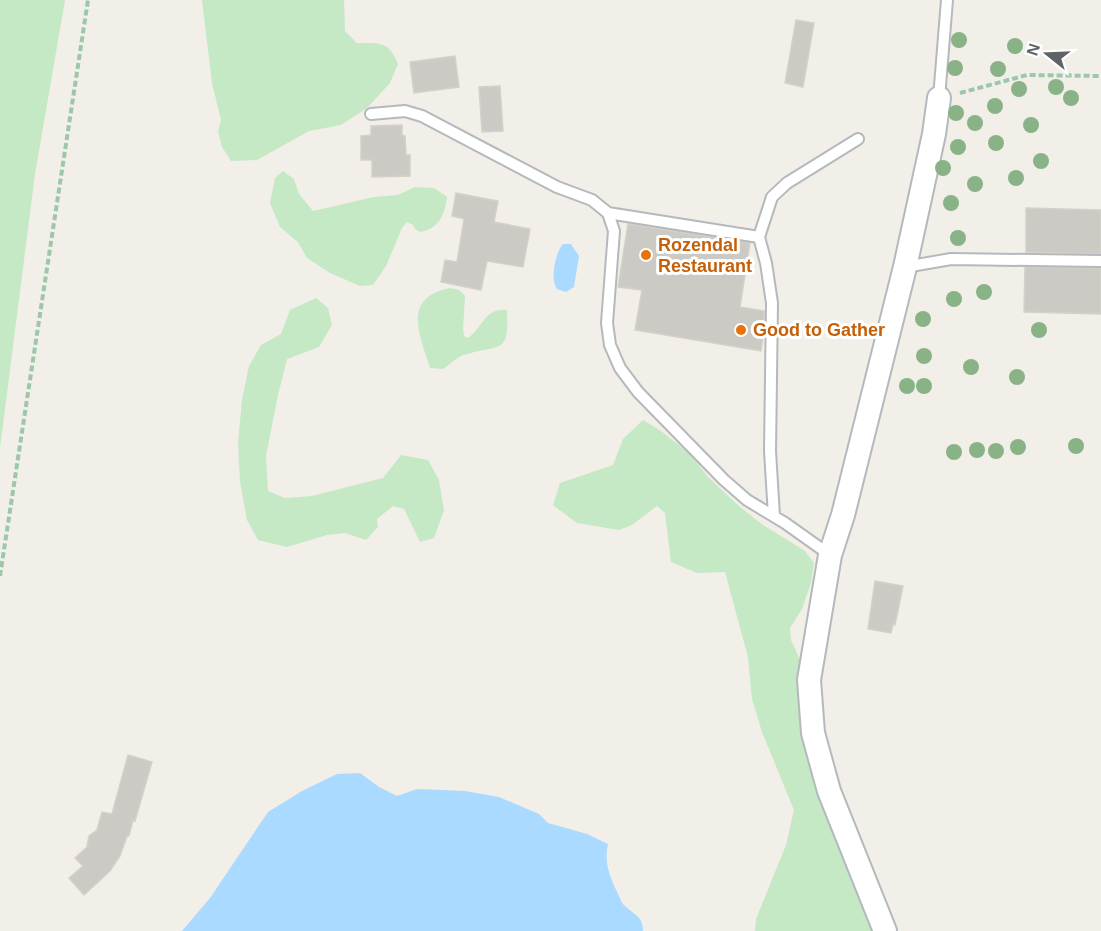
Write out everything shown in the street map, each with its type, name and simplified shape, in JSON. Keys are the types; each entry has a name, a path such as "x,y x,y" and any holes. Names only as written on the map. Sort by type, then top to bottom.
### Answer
{"street":[{"path":"885,931 829,791 813,733 809,680 830,555 843,515 905,267 934,134 939,98"}],"lane":[{"path":"939,98 947,0"},
{"path":"371,114 405,111 422,116 557,187 592,200 608,213 759,237"},
{"path":"774,516 770,451 772,303 766,263 759,237 772,197 787,183 858,139"},
{"path":"608,213 614,231 607,323 610,345 620,368 638,392 747,501 774,516 830,555"},
{"path":"905,267 951,259 1101,261"}],"path":[{"path":"0,576 88,0"},
{"path":"939,98 1027,75 1101,76"}],"green space":[{"path":"0,0 65,0 35,174 0,448"},
{"path":"202,0 344,0 345,31 357,43 387,47 395,56 398,64 390,83 367,108 341,125 309,131 257,160 231,161 222,147 218,131 221,120 212,83"},
{"path":"283,171 294,179 299,194 313,211 374,197 398,195 415,187 434,188 447,197 446,203 443,215 432,228 420,232 407,222 402,228 386,266 373,285 360,286 330,273 307,258 298,242 280,227 270,203 275,178"},
{"path":"450,288 459,290 465,296 464,336 468,338 489,315 499,310 507,310 507,334 501,345 464,355 443,369 430,368 419,331 420,309 425,300 435,293"},
{"path":"316,298 328,308 332,325 319,347 287,359 266,456 268,491 285,498 312,496 383,478 401,455 428,460 439,480 444,510 434,538 420,542 404,509 393,506 377,519 378,527 366,540 345,533 327,535 287,547 258,540 247,520 240,482 238,443 242,400 249,366 261,345 281,334 290,310"},
{"path":"643,420 690,454 708,477 740,507 763,525 805,551 814,563 811,583 802,609 790,628 791,640 802,664 799,705 810,746 877,931 755,931 756,919 786,845 794,810 762,732 752,699 748,657 725,572 697,573 671,562 665,513 657,506 632,525 619,530 577,523 553,505 560,483 613,465 623,439"}],"water":[{"path":"563,244 571,244 579,256 574,287 566,292 557,289 554,279 556,260"},
{"path":"360,773 379,787 397,796 417,789 465,791 499,797 539,814 548,823 587,834 608,844 607,862 611,879 622,903 640,919 643,931 182,931 210,898 268,812 302,791 337,774"}],"building":[{"path":"796,20 814,23 803,87 785,83"},
{"path":"455,56 459,87 414,93 410,62"},
{"path":"500,86 503,131 482,132 479,87"},
{"path":"402,125 406,155 410,155 410,176 372,177 372,160 361,160 361,136 371,135 371,126"},
{"path":"456,193 498,201 494,222 530,229 523,267 487,261 481,290 441,282 445,260 457,262 464,219 452,216"},
{"path":"1026,208 1101,210 1101,254 1026,252"},
{"path":"628,224 750,243 740,307 764,311 761,351 635,330 642,290 618,287"},
{"path":"1025,267 1101,268 1101,314 1024,312"},
{"path":"875,581 903,586 895,625 893,624 891,633 868,629"},
{"path":"128,755 152,762 135,821 133,820 120,856 110,871 84,895 69,878 83,866 75,858 87,847 89,836 97,830 102,812 112,814"}],"place":[{"name":"Rozendal Restaurant","path":"646,255"},
{"name":"Good to Gather","path":"741,330"}]}
